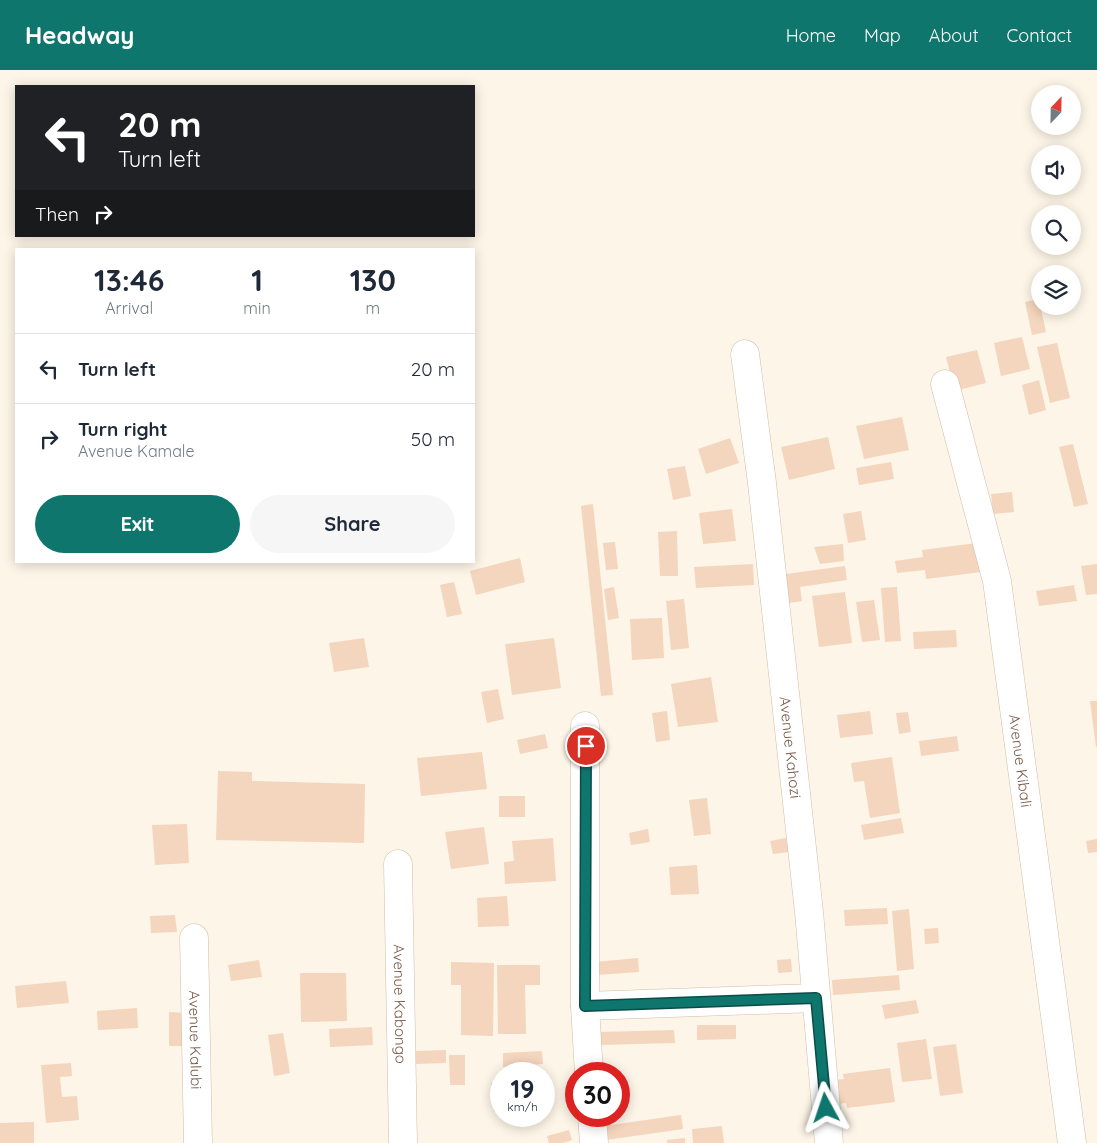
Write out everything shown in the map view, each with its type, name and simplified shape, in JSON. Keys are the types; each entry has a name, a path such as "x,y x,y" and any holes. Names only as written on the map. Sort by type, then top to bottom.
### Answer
{"street":[{"name":"Avenue Kahozi","path":"745,354 762,483 809,912 829,1143"},
{"name":"Avenue Kibali","path":"945,384 997,580 1072,1143"},
{"path":"586,726 585,1006 588,1062"},
{"name":"Avenue Kabongo","path":"398,864 404,1143"},
{"name":"Avenue Kalubi","path":"194,938 198,1143"},
{"path":"585,1006 816,998"},
{"path":"593,1127 594,1143"}],"building":[{"path":"1031,301 1031,315 1042,315 1046,332 1032,335 1025,302"},
{"path":"1022,337 1030,369 1001,376 994,343"},
{"path":"1057,343 1070,398 1050,403 1037,347"},
{"path":"977,350 986,383 955,391 946,357"},
{"path":"1039,380 1046,410 1029,415 1022,385"},
{"path":"902,417 909,450 864,459 856,426"},
{"path":"828,437 835,469 789,480 781,447"},
{"path":"730,438 739,463 706,474 698,449"},
{"path":"1073,444 1088,504 1074,507 1059,447"},
{"path":"891,462 894,479 859,485 856,468"},
{"path":"685,466 691,496 673,500 667,469"},
{"path":"1012,492 1014,512 993,514 991,494"},
{"path":"593,504 613,695 601,696 581,506"},
{"path":"732,509 736,541 703,544 699,513"},
{"path":"861,511 866,540 848,543 843,514"},
{"path":"677,531 678,576 660,576 658,532"},
{"path":"615,542 618,569 606,570 603,543"},
{"path":"977,543 981,572 926,579 925,570 897,573 895,561 923,557 922,550"},
{"path":"843,544 844,561 820,564 814,547"},
{"path":"520,558 525,582 476,595 470,571"},
{"path":"753,564 754,585 696,588 694,567"},
{"path":"1097,564 1097,594 1086,595 1081,566"},
{"path":"845,566 847,580 800,587 802,601 783,604 779,575"},
{"path":"454,582 462,614 447,617 440,585"},
{"path":"1074,585 1077,601 1039,606 1036,591"},
{"path":"614,587 619,618 608,620 604,589"},
{"path":"897,587 901,641 885,642 881,588"},
{"path":"845,592 852,643 819,647 812,596"},
{"path":"684,599 689,648 671,650 666,601"},
{"path":"874,600 880,640 862,642 856,602"},
{"path":"662,618 664,658 632,660 630,619"},
{"path":"956,630 957,647 914,649 913,632"},
{"path":"364,638 369,667 334,672 329,643"},
{"path":"554,638 561,688 512,695 505,644"},
{"path":"711,677 718,722 678,727 671,684"},
{"path":"498,689 504,719 487,723 481,692"},
{"path":"1090,701 1097,701 1097,747 1096,747"},
{"path":"667,711 670,740 656,742 652,713"},
{"path":"870,711 873,734 840,738 837,715"},
{"path":"908,712 911,732 899,734 896,713"},
{"path":"545,734 548,748 520,754 517,740"},
{"path":"957,736 959,751 921,756 919,741"},
{"path":"482,752 487,789 421,796 417,758"},
{"path":"892,757 900,813 870,818 864,781 854,782 851,763"},
{"path":"218,771 252,772 252,781 365,784 364,843 216,840"},
{"path":"499,796 525,796 525,817 499,817"},
{"path":"707,798 711,834 694,836 689,800"},
{"path":"901,818 904,833 864,840 861,825"},
{"path":"187,824 189,863 155,865 152,825"},
{"path":"484,827 489,864 451,869 445,832"},
{"path":"648,829 650,842 631,845 629,833"},
{"path":"553,838 556,881 505,884 504,862 514,861 512,841"},
{"path":"786,838 789,852 773,854 770,841"},
{"path":"1097,839 1097,852 1088,853 1086,841"},
{"path":"697,865 699,894 671,895 669,867"},
{"path":"507,896 509,926 478,927 477,898"},
{"path":"887,908 888,924 845,926 844,910"},
{"path":"909,909 914,969 897,971 892,911"},
{"path":"175,915 177,932 151,933 150,916"},
{"path":"938,928 939,943 925,944 924,929"},
{"path":"638,958 639,972 596,975 595,962"},
{"path":"791,959 792,972 778,973 777,960"},
{"path":"259,960 262,977 231,981 228,965"},
{"path":"451,962 494,963 493,1036 461,1035 461,985 451,985"},
{"path":"497,965 540,965 540,985 525,985 526,1034 498,1034"},
{"path":"300,973 346,973 347,1021 301,1022"},
{"path":"899,975 900,990 833,995 832,980"},
{"path":"66,981 69,1003 17,1008 15,986"},
{"path":"916,1000 919,1013 885,1019 882,1005"},
{"path":"137,1008 138,1028 98,1030 97,1011"},
{"path":"169,1012 186,1013 186,1046 169,1046"},
{"path":"697,1025 736,1025 736,1039 697,1040"},
{"path":"372,1027 373,1045 330,1047 329,1029"},
{"path":"674,1030 675,1043 599,1045 599,1032"},
{"path":"283,1033 290,1073 274,1076 268,1035"},
{"path":"926,1039 932,1079 902,1082 897,1043"},
{"path":"956,1044 963,1093 940,1096 933,1047"},
{"path":"446,1050 446,1063 416,1064 416,1051"},
{"path":"542,1051 543,1062 503,1062 503,1053"},
{"path":"449,1055 465,1055 465,1085 450,1085"},
{"path":"71,1063 72,1076 60,1077 62,1097 77,1096 79,1120 46,1123 41,1065"},
{"path":"890,1068 895,1102 847,1108 846,1103 838,1104 834,1080 844,1079 843,1074"},
{"path":"681,1115 683,1129 606,1140 604,1127 630,1127 630,1122"},
{"path":"34,1122 34,1143 0,1143 0,1123"},
{"path":"722,1126 724,1143 693,1143 692,1129"},
{"path":"569,1130 572,1140 563,1143 549,1143 547,1136"},
{"path":"685,1138 685,1143 667,1143 667,1140"}],"route":[{"path":"586,746 585,1006 816,998 826,1108"}]}
